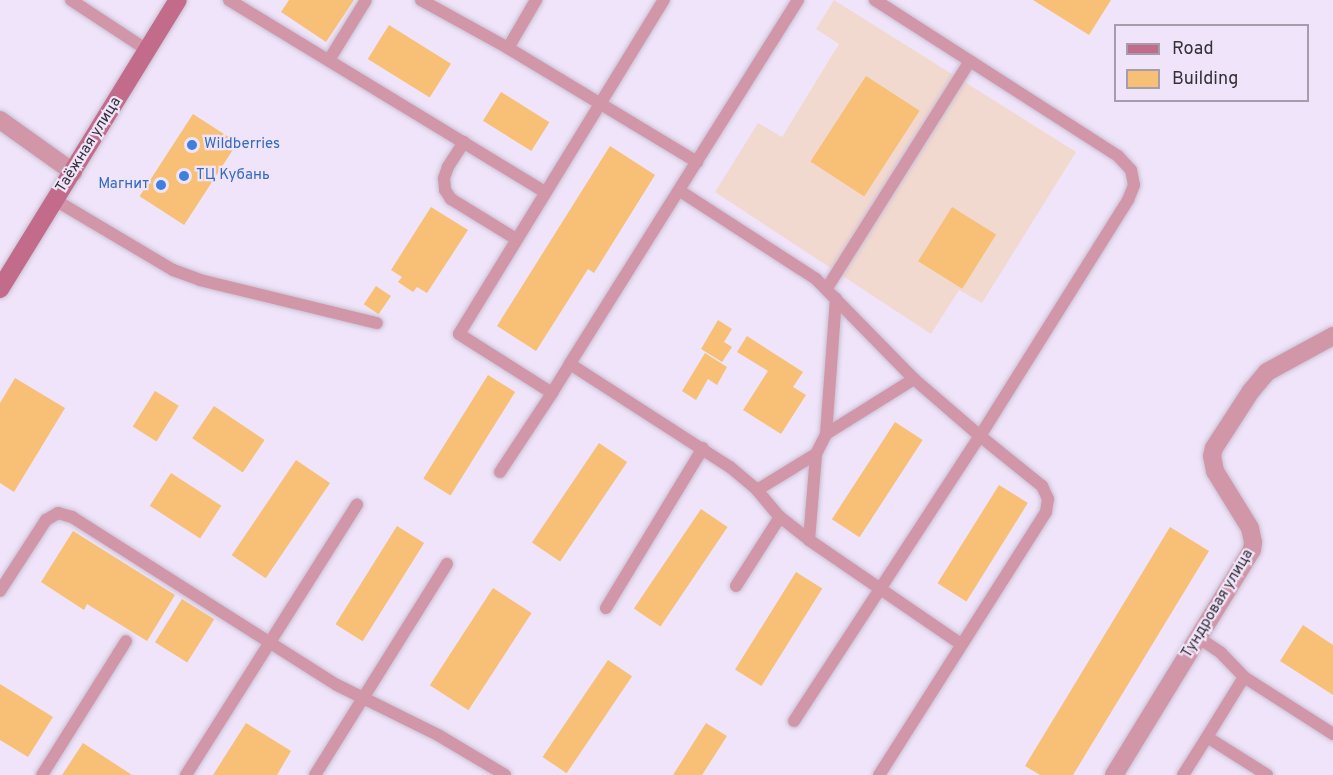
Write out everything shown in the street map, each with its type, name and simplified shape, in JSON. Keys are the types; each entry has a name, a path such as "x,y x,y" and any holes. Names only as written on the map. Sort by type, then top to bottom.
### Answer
{"street":[{"name":"Таёжная улица","path":"0,289 178,0"},
{"path":"0,120 73,172"},
{"name":"Тундровая улица","path":"1114,775 1247,559 1253,542 1250,528 1215,471 1212,456 1214,448 1251,391 1267,372 1333,336"}],"lane":[{"path":"71,0 147,50"},
{"path":"230,0 545,192"},
{"path":"329,60 366,0"},
{"path":"421,0 508,48 698,162"},
{"path":"508,48 536,0"},
{"path":"552,393 459,334 663,0"},
{"path":"500,472 680,191 798,0"},
{"path":"794,721 980,436 1128,200 1134,186 1131,170 1119,156 875,0"},
{"path":"827,288 970,61"},
{"path":"464,142 448,167 444,178 445,190 451,199 516,239"},
{"path":"680,191 798,265 827,288 914,380 1042,486 1048,500 1046,512 879,775"},
{"path":"55,200 172,270 200,280 377,323"},
{"path":"809,540 816,454 826,434 836,298"},
{"path":"570,364 703,448 757,490 780,517 809,540 961,644"},
{"path":"826,434 914,380"},
{"path":"606,608 703,448"},
{"path":"757,490 816,454"},
{"path":"186,775 357,506"},
{"path":"0,591 46,520 58,513 72,517 270,643 363,699 438,735 505,775"},
{"path":"736,586 780,517"},
{"path":"315,775 447,564"},
{"path":"1199,638 1221,652 1244,677 1333,734"},
{"path":"42,775 126,641"},
{"path":"1183,775 1244,677"},
{"path":"1207,737 1267,775"}],"shaded area":[{"path":"834,0 1076,152 982,303 959,290 931,334 715,192 758,123 782,137 839,44 816,29"}],"building":[{"path":"289,0 354,0 326,42 281,12"},
{"path":"1033,0 1111,0 1089,35"},
{"path":"389,25 451,64 430,98 368,59"},
{"path":"866,76 920,111 864,196 810,162"},
{"path":"501,92 549,122 531,151 483,121"},
{"name":"ТЦ Кубань","path":"193,114 237,143 184,225 140,196"},
{"path":"610,146 655,175 594,273 588,269 536,351 497,326"},
{"path":"431,207 468,230 427,293 417,287 413,292 398,282 402,277 391,270"},
{"path":"952,207 996,235 962,289 918,261"},
{"path":"376,286 391,296 379,314 364,304"},
{"path":"718,320 732,329 724,342 732,347 722,362 701,349"},
{"path":"747,336 803,372 793,387 806,395 781,434 743,410 768,371 737,352"},
{"path":"705,353 727,367 717,385 708,379 696,400 682,391"},
{"path":"488,375 515,392 450,495 423,478"},
{"path":"15,378 65,408 14,492 0,483 0,403"},
{"path":"155,391 179,406 156,441 133,427"},
{"path":"214,406 265,440 243,472 192,438"},
{"path":"895,422 923,440 859,537 832,519"},
{"path":"599,443 627,462 560,561 532,542"},
{"path":"296,460 330,483 266,578 232,555"},
{"path":"171,473 221,506 200,538 150,506"},
{"path":"999,485 1028,503 966,601 938,583"},
{"path":"701,509 728,527 660,626 634,608"},
{"path":"397,526 424,543 363,641 336,624"},
{"path":"1170,527 1209,551 1073,775 1040,775 1025,766"},
{"path":"73,531 175,595 147,641 87,604 84,610 41,582"},
{"path":"796,572 822,588 761,686 735,670"},
{"path":"493,588 532,613 468,710 430,685"},
{"path":"182,599 214,619 187,662 155,642"},
{"path":"1303,625 1333,645 1333,695 1280,661"},
{"path":"608,660 632,676 567,773 543,757"},
{"path":"0,684 53,717 28,757 0,740"},
{"path":"246,723 291,751 277,775 213,775"},
{"path":"706,723 727,736 702,775 673,775"},
{"path":"83,743 132,775 62,775"}],"place":[{"name":"Wildberries","path":"192,145"},
{"name":"ТЦ Кубань","path":"184,176"},
{"name":"Магнит","path":"161,185"}]}
